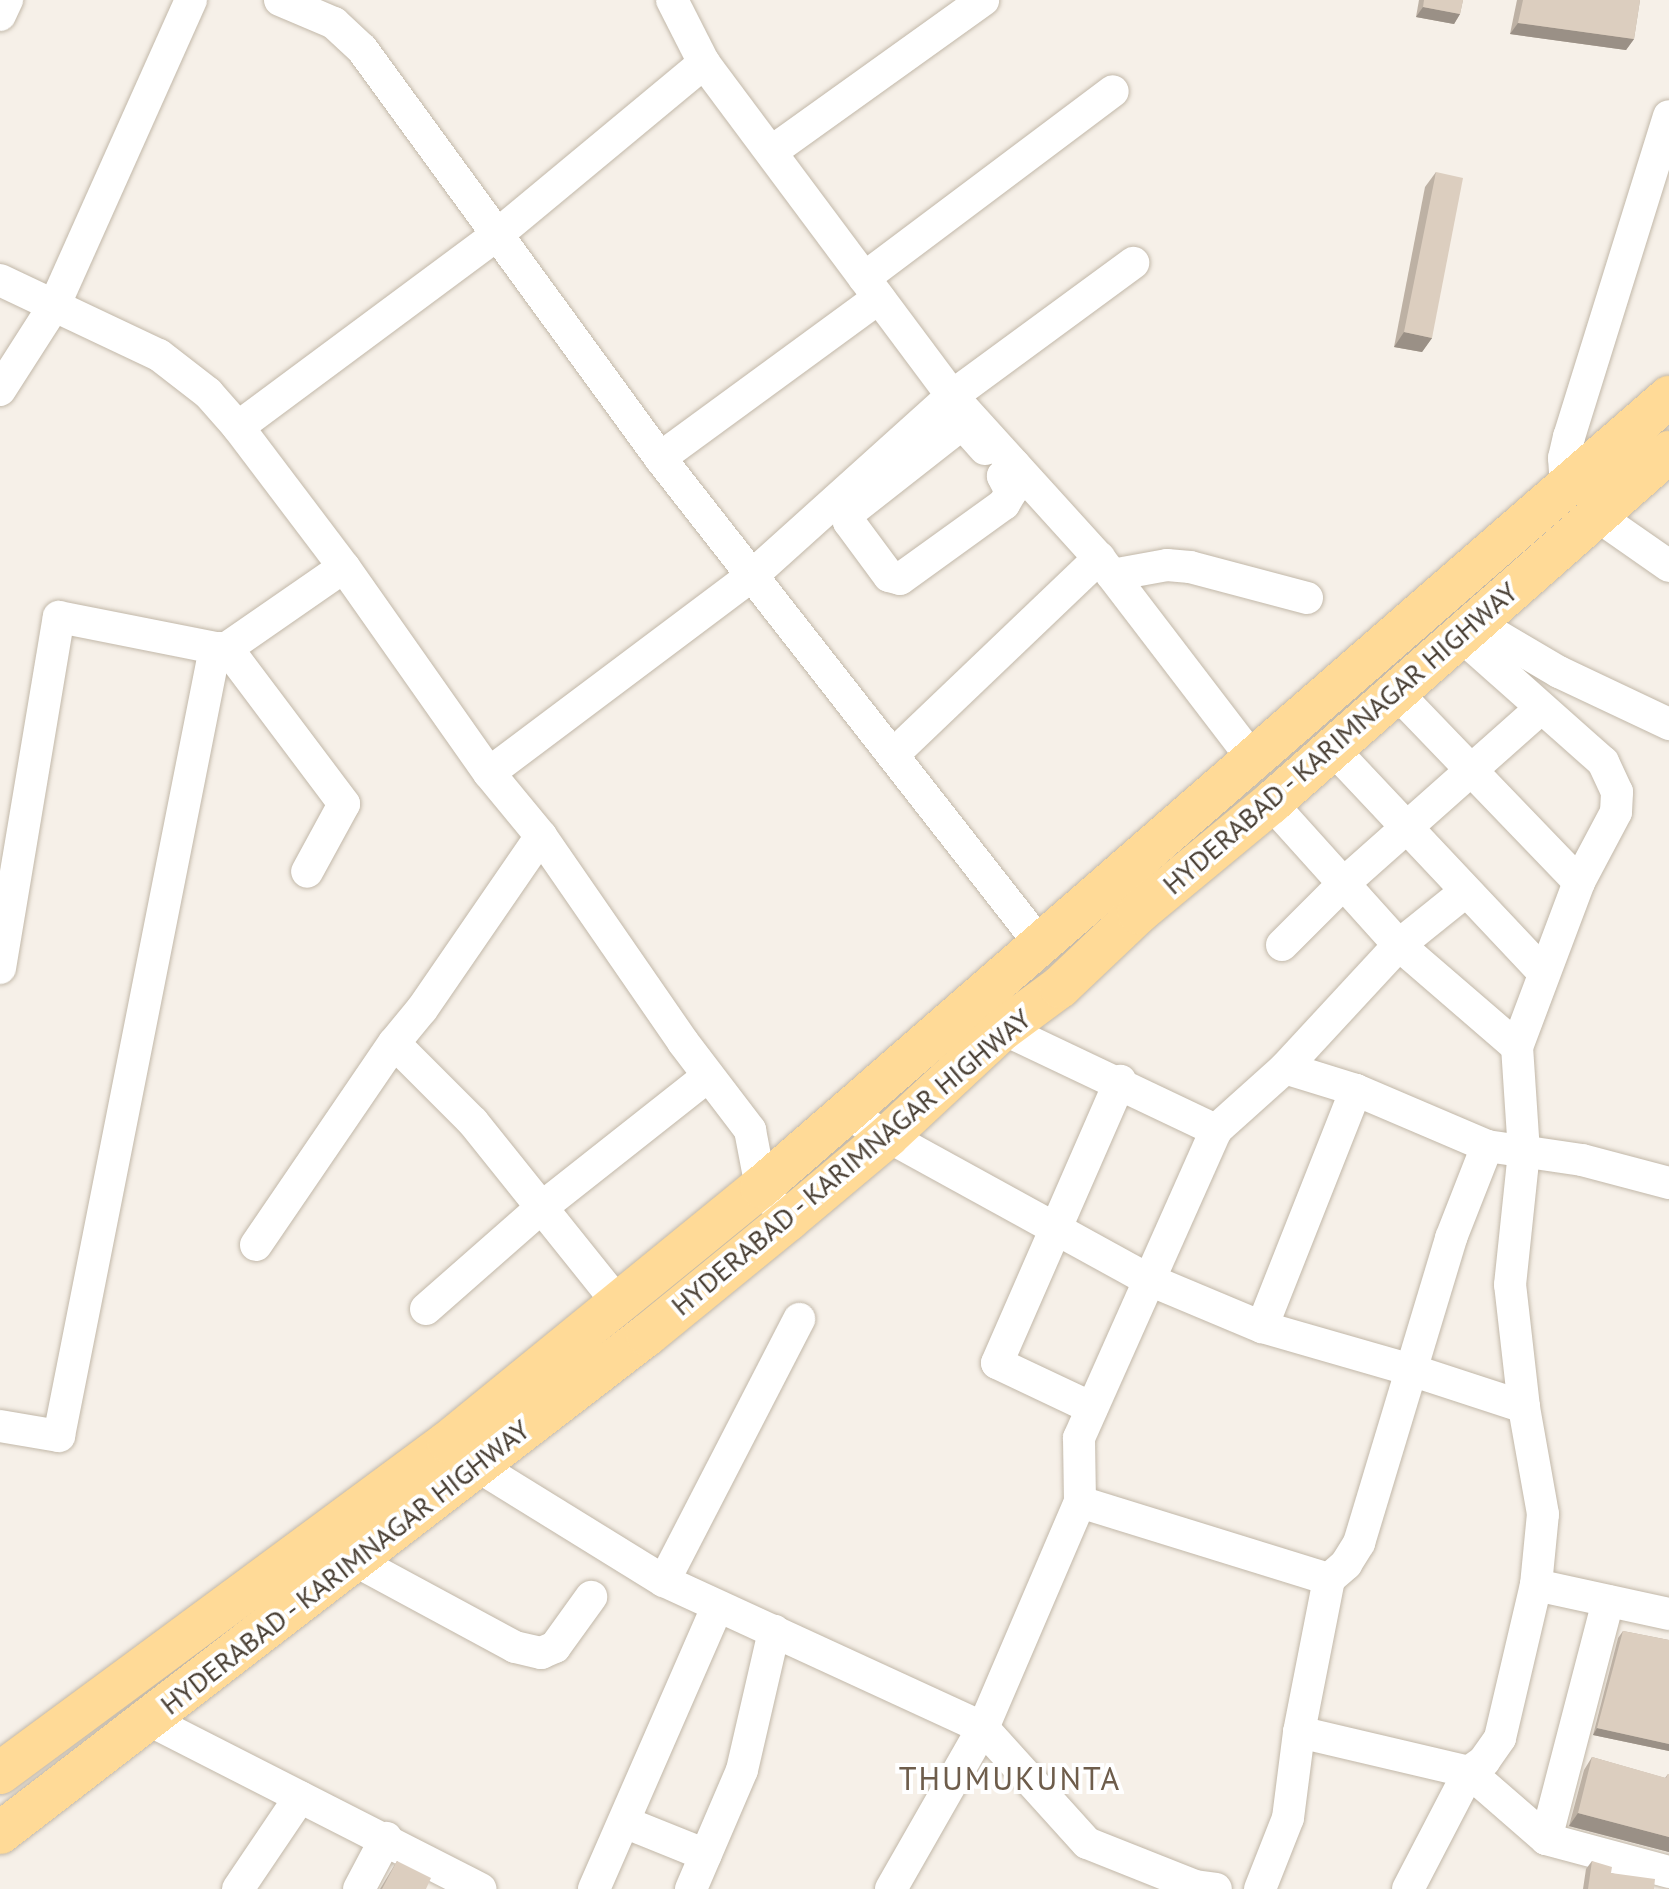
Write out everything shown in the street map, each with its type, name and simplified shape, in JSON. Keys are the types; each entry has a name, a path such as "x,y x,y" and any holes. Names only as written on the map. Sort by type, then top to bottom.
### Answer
{"main road":[{"name":"HYDERABAD - KARIMNAGAR HIGHWAY","path":"0,1773 448,1442 761,1187 1669,397"},
{"name":"HYDERABAD - KARIMNAGAR HIGHWAY","path":"0,1833 788,1220 887,1137 1003,1029 1060,987 1138,913 1271,803 1596,515 1665,461"}],"street":[{"path":"0,15 7,0"},
{"path":"0,390 55,304 191,0"},
{"path":"280,0 334,23 362,49 660,458 754,574 1041,945"},
{"path":"672,0 704,63 952,396 1105,566 1252,758"},
{"path":"771,152 983,0"},
{"path":"238,427 498,234 704,63"},
{"path":"660,458 1113,91"},
{"path":"1566,486 1564,458 1569,437 1669,116"},
{"path":"489,773 754,574 952,396 1133,263"},
{"path":"0,280 159,355 208,393 238,427 344,567 489,773 541,836 708,1076 750,1130 800,1154 826,1188"},
{"path":"962,426 969,431 983,450 1004,454 1003,476 1011,492 1004,504 900,579 889,576 849,522 850,512 957,428 962,426"},
{"path":"1596,515 1669,566"},
{"path":"894,754 1105,566 1190,567 1307,598"},
{"path":"0,1426 59,1436 221,648 344,567"},
{"path":"0,968 59,617 221,648 344,804 307,872"},
{"path":"1408,1889 1469,1772 1484,1761 1500,1738 1536,1585 1543,1514 1524,1407 1510,1285 1524,1152 1517,1047 1579,882 1616,812 1617,792 1603,762 1541,708 1467,629"},
{"path":"1467,629 1669,724"},
{"path":"1396,692 1579,882"},
{"path":"1282,945 1343,884 1541,708"},
{"path":"1332,748 1406,831 1543,972"},
{"path":"1271,803 1399,945 1517,1047"},
{"path":"256,1245 541,836"},
{"path":"891,1889 983,1728 1080,1502 1079,1438 1147,1279 1216,1130 1285,1068 1399,945 1465,892"},
{"path":"1003,1029 1120,1081 1216,1130"},
{"path":"394,1043 473,1122 618,1303"},
{"path":"1285,1068 1356,1090 1487,1146 1582,1160 1669,1183"},
{"path":"426,1309 541,1208 708,1076"},
{"path":"1092,1408 997,1363 1054,1226 1120,1081"},
{"path":"1262,1327 1356,1090"},
{"path":"847,1114 1147,1279 1262,1327 1524,1407"},
{"path":"750,1130 761,1187 788,1220"},
{"path":"1260,1889 1288,1818 1299,1732 1329,1579 1346,1564 1359,1543 1451,1238 1487,1146"},
{"path":"664,1581 799,1319"},
{"path":"476,1465 664,1581 983,1728 1087,1843 1195,1886 1216,1889"},
{"path":"1080,1502 1329,1579"},
{"path":"354,1560 515,1647 541,1653 555,1647 591,1597"},
{"path":"1536,1585 1669,1614"},
{"path":"1546,1839 1608,1601"},
{"path":"594,1889 717,1608"},
{"path":"691,1889 742,1770 774,1631"},
{"path":"149,1720 386,1838 480,1889"},
{"path":"1299,1732 1469,1772 1546,1839 1669,1872"},
{"path":"238,1889 300,1797"},
{"path":"624,1822 706,1855"},
{"path":"359,1889 386,1838"}],"building":[{"path":"1424,0 1463,0 1460,14 1423,7"},
{"path":"1523,0 1640,0 1634,39 1518,23"},
{"path":"1436,172 1463,178 1432,338 1404,332"},
{"path":"1623,1631 1669,1640 1669,1744 1597,1728"},
{"path":"1592,1757 1666,1778 1669,1774 1669,1837 1578,1813"},
{"path":"397,1861 431,1878 426,1889 382,1889"},
{"path":"1592,1861 1612,1867 1611,1873 1655,1879 1654,1889 1588,1889"}],"district":[{"name":"THUMUKUNTA","path":"1010,1778"}]}
